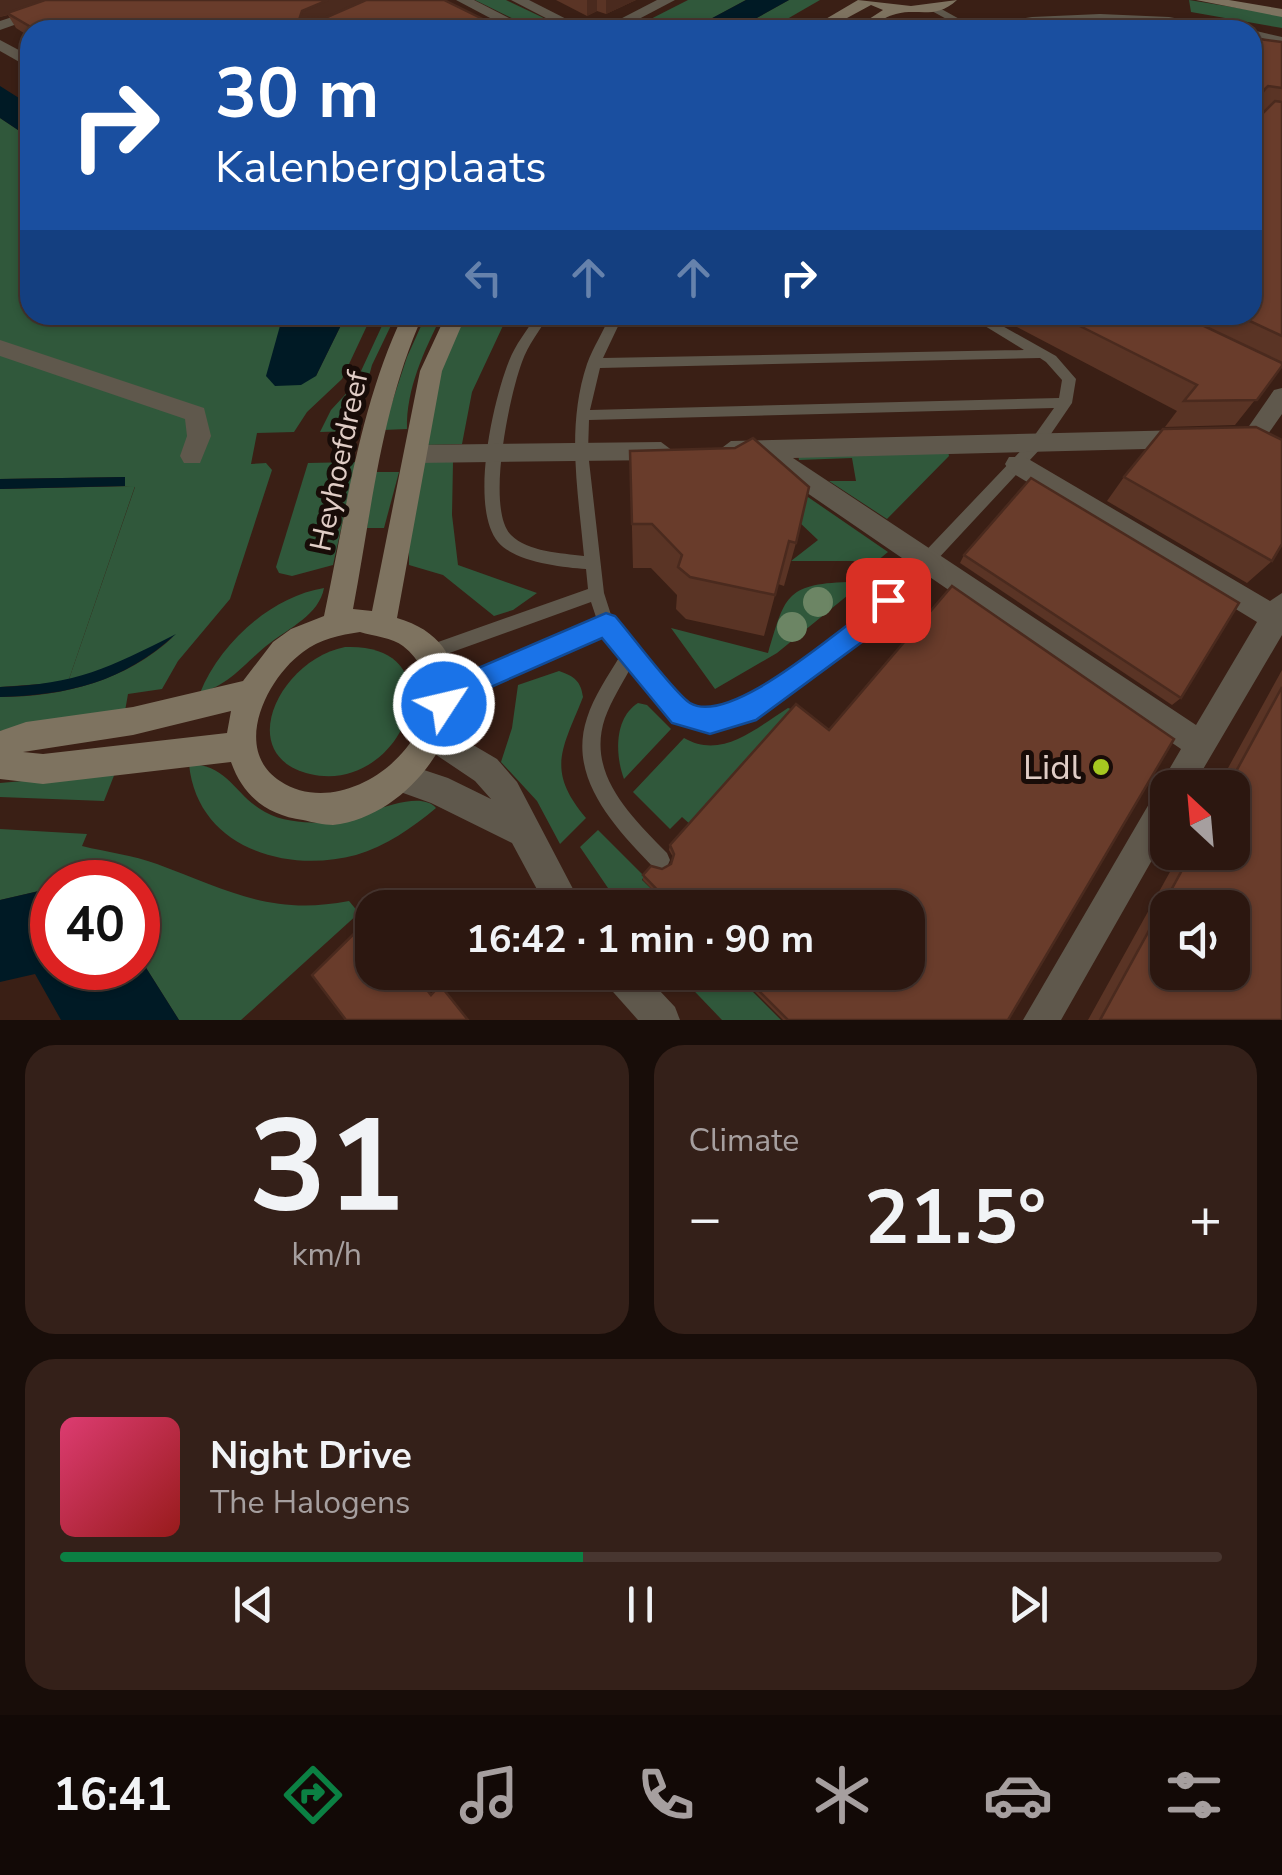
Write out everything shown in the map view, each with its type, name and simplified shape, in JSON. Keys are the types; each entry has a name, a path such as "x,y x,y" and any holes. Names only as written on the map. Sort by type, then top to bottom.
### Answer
{"street":[{"path":"0,26 78,0"},
{"path":"463,0 504,20"},
{"path":"518,0 560,20"},
{"path":"627,20 668,0"},
{"path":"833,20 871,0 896,8 933,8 950,0"},
{"path":"1202,0 1282,13"},
{"path":"1274,0 1282,2"},
{"path":"876,20 896,8"},
{"name":"Heyhoefdreef","path":"336,624 385,391 408,325"},
{"path":"383,622 431,372 452,325"},
{"path":"0,348 196,414 199,436 192,456"},
{"path":"416,454 1260,442 1278,388"},
{"path":"779,449 783,464 1200,745"},
{"path":"1017,464 1279,615 1186,770"},
{"path":"383,622 418,639 439,668 443,695 434,736 403,778 371,798 336,808 302,808 272,796 251,775 240,746 241,720 250,693 265,669 285,649 310,633 336,624 383,622"},
{"path":"0,746 26,736 148,718 250,693"},
{"path":"434,736 486,770 506,793 522,832 556,890"},
{"path":"0,764 43,770 240,746"},
{"path":"403,778 437,789 522,832"},
{"path":"1041,1020 1150,832"},
{"path":"634,990 662,1020"}],"lane":[{"path":"933,8 953,20"},
{"path":"1026,20 1107,16 1144,20"},
{"path":"537,325 515,361 494,454 494,521 504,538 560,561 592,563"},
{"path":"612,325 594,363 582,414 581,452 596,593 606,624 629,655 682,714 710,722 746,711 862,628 1037,443 1066,403 1069,379 1042,354 991,325"},
{"path":"594,363 1042,354"},
{"path":"582,414 1066,403"},
{"path":"430,652 596,593"},
{"path":"443,695 606,624"},
{"path":"629,655 595,721 594,774 614,810 660,860"}],"green space":[{"path":"475,0 506,0 548,20 516,20"},
{"path":"688,0 746,0 709,20 649,20"},
{"path":"789,0 820,0 785,20 753,20"},
{"path":"1189,0 1282,15 1282,28 1262,24 1262,20 1191,12"},
{"path":"0,118 20,131 20,325 282,325 278,384 316,376 341,325 367,325 342,379 307,412 294,432 257,433 251,464 266,463 272,470 230,599 178,661 162,689 128,694 125,711 0,731 0,697 47,694 92,684 135,665 173,637 108,669 68,682 135,487 125,486 125,477 0,479"},
{"path":"382,325 391,325 372,365 354,431 320,432 331,410 355,384"},
{"path":"421,325 437,325 413,385 407,429 383,430"},
{"path":"460,325 503,325 472,392 462,444 424,445 434,387"},
{"path":"948,451 949,456 887,519 829,481 856,481 852,458 799,460 798,454"},
{"path":"356,462 333,565 292,576 279,573 276,567 308,463"},
{"path":"421,462 453,462 452,515 458,565 537,593 513,610 494,616 443,575 409,565 409,534"},
{"path":"770,471 888,552 877,561 791,561 818,540 756,481"},
{"path":"374,472 399,472 384,528 367,528"},
{"path":"135,486 68,682 0,687 0,489"},
{"path":"848,582 853,591 777,653 715,689 671,628 768,653 790,598 811,586"},
{"path":"324,588 316,606 302,620 230,678 200,693 220,657 249,626 285,601"},
{"path":"345,647 381,652 402,668 410,691 407,717 393,742 372,763 344,775 310,774 287,764 274,748 270,729 274,709 301,670 321,655"},
{"path":"559,671 576,680 582,691 564,745 562,772 565,786 586,818 560,844 537,801 501,762 512,728 518,685"},
{"path":"638,703 647,705 671,729 624,779 619,759 621,727"},
{"path":"788,708 794,710 691,825 682,817 670,829 633,792 684,738 698,744 725,743 751,732"},
{"path":"189,764 213,769 255,805 271,815 291,820 332,822 414,801 436,808 398,836 356,855 329,860 274,856 249,848 208,816 196,793"},
{"path":"115,773 104,801 0,797 0,783"},
{"path":"0,829 87,834 82,846 144,860 30,860 30,893 0,900"},
{"path":"598,830 644,876 642,880 652,890 609,890 580,847"},
{"path":"160,866 272,903 321,905 349,901 355,908 355,917 241,1020 179,1020 160,990"},
{"path":"693,990 751,990 781,1020 722,1020"}],"water":[{"path":"746,0 789,0 753,20 709,20"},
{"path":"0,86 20,99 20,131 0,118"},
{"path":"280,325 341,325 316,376 301,385 275,386 266,376"},
{"path":"125,477 125,486 0,489 0,479"},
{"path":"176,634 136,664 94,683 50,693 0,697 0,687 51,682 92,672"},
{"path":"30,893 30,975 0,982 0,900"},
{"path":"44,990 160,990 179,1020 61,1020"}],"building":[{"path":"45,0 328,0 302,11 300,17 325,18 366,0 444,0 485,20 20,21 7,13"},
{"path":"1262,39 1282,42 1282,88 1268,86 1264,90"},
{"path":"1275,101 1282,102 1282,336 1258,325 1262,325 1262,114"},
{"path":"1078,325 1202,325 1282,363 1257,400 1184,401 1197,385"},
{"path":"1256,427 1282,440 1282,544 1272,561 1124,477 1163,429"},
{"path":"753,438 809,487 796,543 789,541 775,595 690,577 678,567 682,555 652,524 632,524 630,451 735,448"},
{"path":"1031,478 1239,603 1181,698 964,555"},
{"path":"952,586 1174,739 1156,770 1150,770 1150,780 1008,1020 788,1020 758,990 925,990 925,890 658,890 643,875 651,866 662,869 671,864 674,854 670,845 796,704 829,730"},
{"path":"1282,687 1282,1020 1100,1020 1150,929 1150,990 1250,990 1250,890 1171,890 1182,870 1250,870 1250,770 1237,770"},
{"path":"355,933 355,990 427,990 431,995 436,990 444,990 468,1020 346,1020 312,975"}],"place":[{"name":"Lidl","path":"1101,767"}],"route":[{"path":"444,704 443,695 606,624 682,714 710,722 746,711 862,628 888,600"}]}
